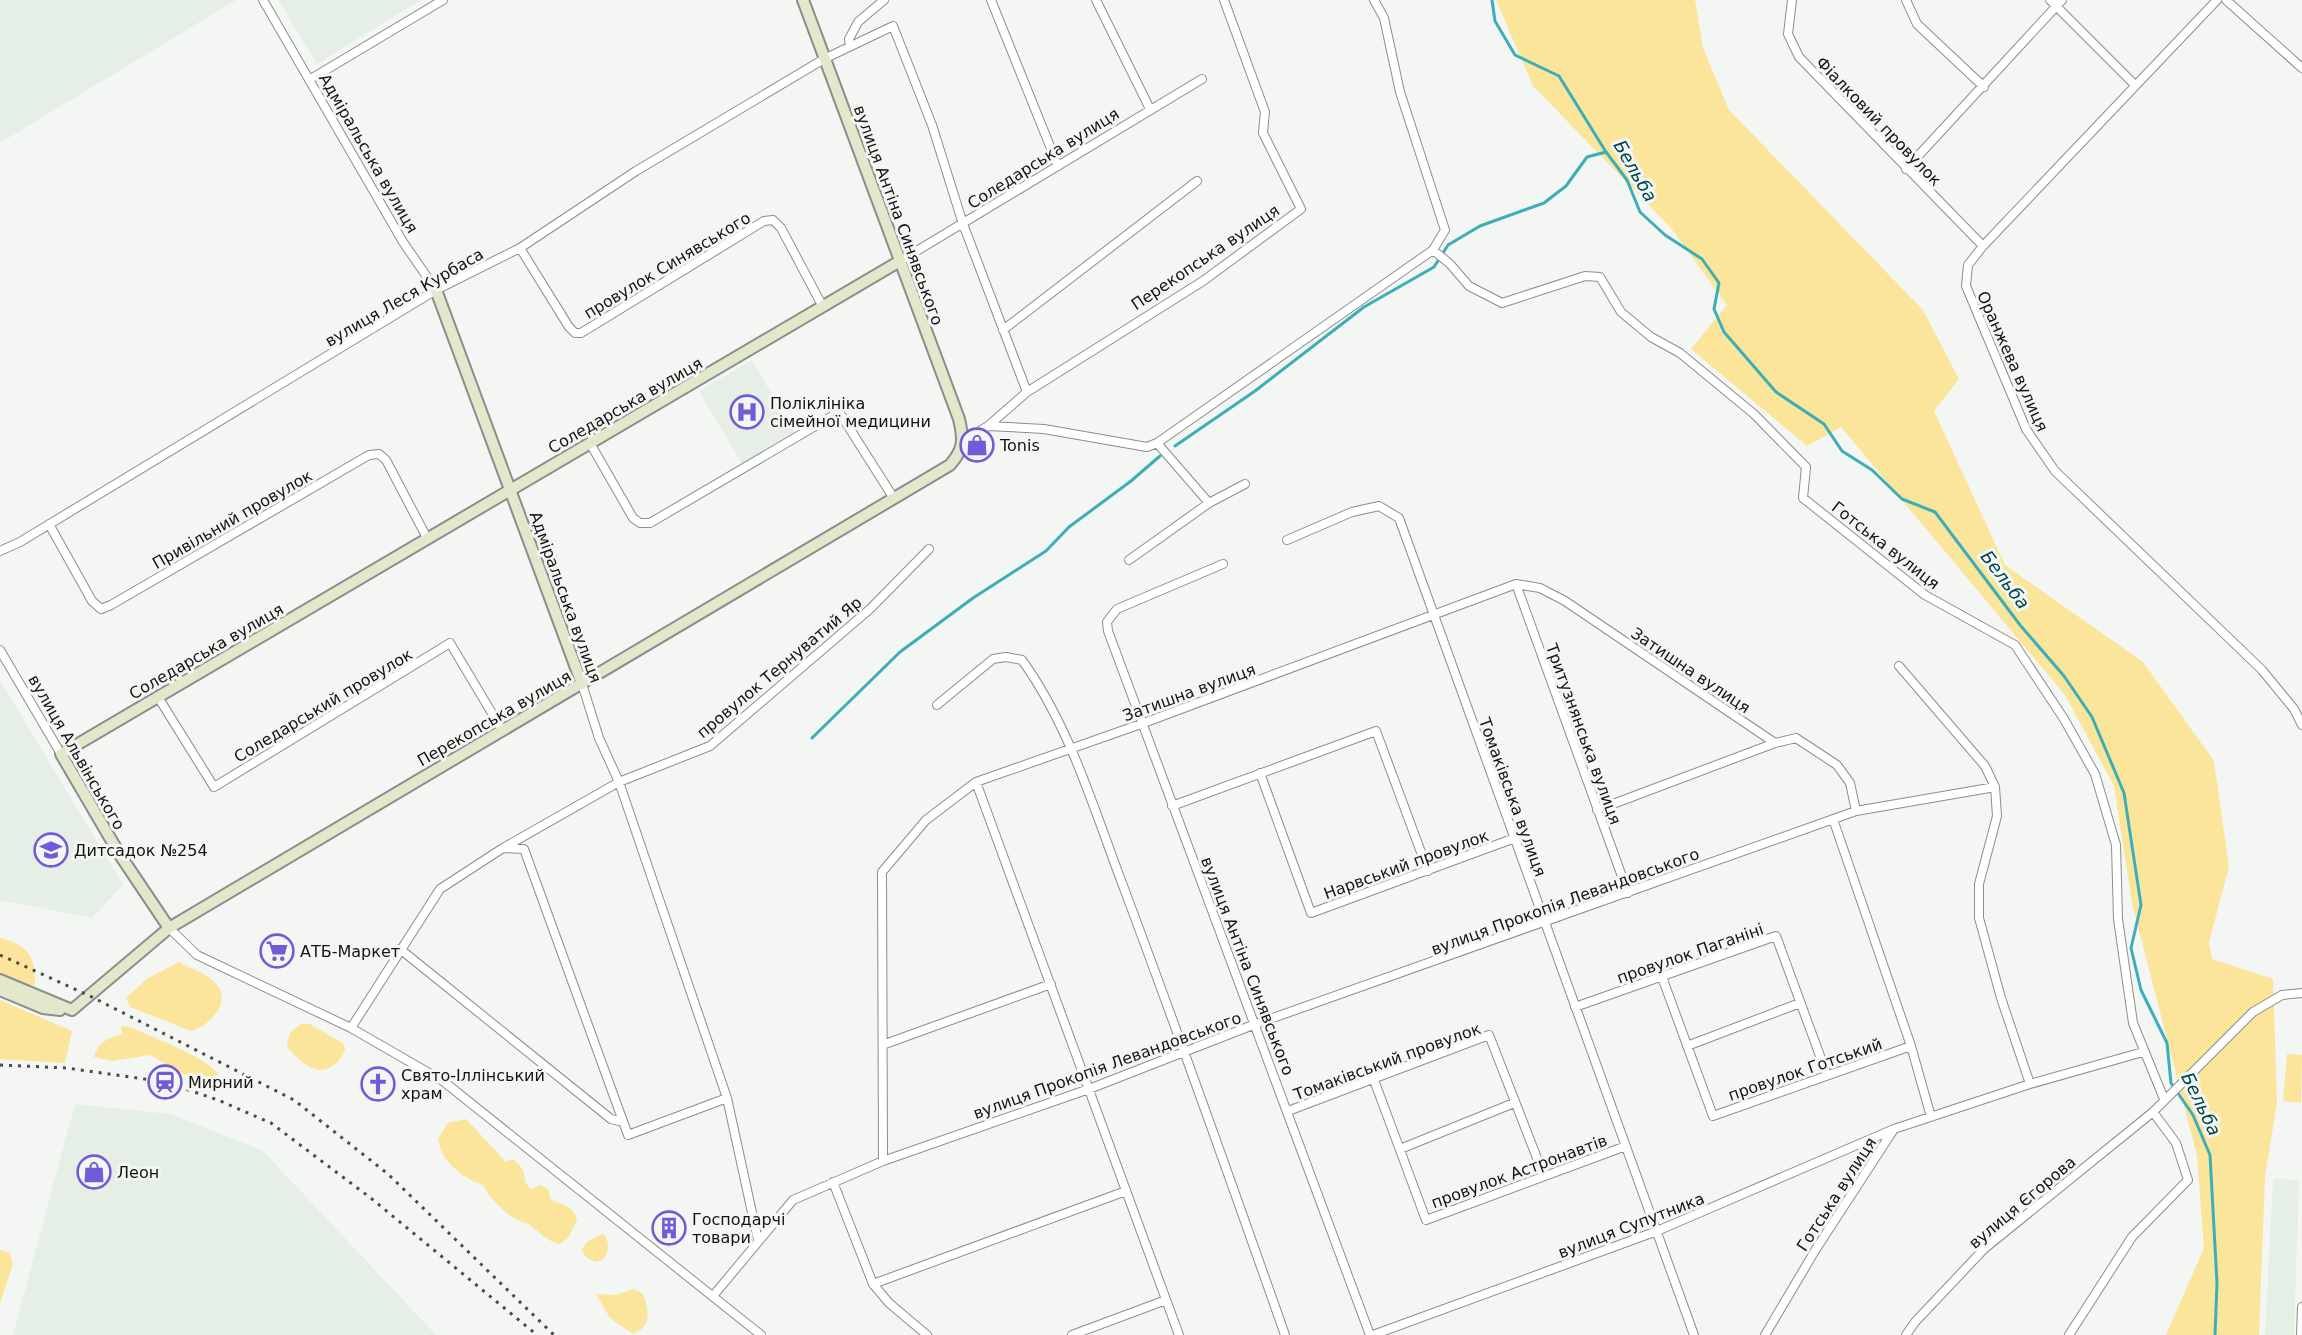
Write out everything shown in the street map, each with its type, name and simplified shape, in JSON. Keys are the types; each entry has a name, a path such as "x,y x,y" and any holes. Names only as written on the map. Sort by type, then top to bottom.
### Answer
{"street":[{"name":"Адміральська вулиця","path":"263,0 403,242 436,290 511,488 582,684 599,738 619,782 727,1098 758,1240"},
{"path":"309,80 443,0"},
{"name":"вулиця Антіна Синявського","path":"803,0 964,441"},
{"path":"850,46 849,39 858,22 884,0"},
{"path":"990,0 1058,166"},
{"path":"1096,0 1150,109"},
{"name":"Перекопська вулиця","path":"1027,392 1203,281 1301,209 1263,133 1264,112 1224,0"},
{"path":"988,426 1044,429 1147,447 1157,443 1436,252 1445,230 1400,92 1384,18 1374,0"},
{"name":"Фіалковий провулок","path":"1792,0 1788,34 1792,48 1906,169 1983,246"},
{"path":"1906,0 1917,24 1984,87"},
{"name":"Оранжева вулиця","path":"2217,0 1983,246 1968,265 1966,286 2026,429 2037,448 2055,471 2262,670 2294,710 2302,725"},
{"path":"2226,0 2302,68"},
{"path":"1906,169 1984,87 2056,2 2135,85"},
{"name":"вулиця Леся Курбаса","path":"0,550 49,524 436,290 520,248 636,171 824,59 893,26 932,125 963,224"},
{"name":"Соледарська вулиця","path":"61,754 823,307 1202,79"},
{"path":"1003,330 1197,181"},
{"name":"провулок Синявського","path":"520,248 569,327 575,333 581,333 764,221 773,220 781,228 823,307"},
{"path":"963,224 1027,392 988,426 964,441"},
{"name":"Готська вулиця","path":"1436,252 1469,286 1502,303 1585,276 1600,277 1621,312 1651,337 1680,353 1754,414 1806,467 1803,498 1925,595 2015,645 2064,719 2095,774 2116,845 2118,919 2133,1023 2143,1052 2166,1096"},
{"path":"590,443 633,519 640,523 650,523 834,416 841,416 893,497"},
{"name":"Перекопська вулиця","path":"72,1010 169,928 950,465 964,441"},
{"path":"1157,443 1209,503"},
{"name":"Привільний провулок","path":"49,524 92,601 101,609 369,455 379,454 387,460 427,538"},
{"path":"1129,560 1209,503 1245,484"},
{"name":"Томаківська вулиця","path":"1287,540 1352,512 1379,506 1399,518 1432,615 1694,1335"},
{"name":"провулок Тернуватий Яр","path":"351,1028 440,889 503,848 619,782 710,746 870,609 930,549"},
{"name":"вулиця Антіна Синявського","path":"1223,564 1117,609 1107,622 1108,631 1253,1026 1288,1111 1371,1335"},
{"name":"Затишна вулиця","path":"883,1161 885,1044 882,872 926,820 976,782 1141,724 1516,584 1540,588 1565,601 1775,743"},
{"name":"Тритузнянська вулиця","path":"1516,584 1628,893"},
{"name":"Соледарський провулок","path":"158,696 214,787 450,643 502,730"},
{"name":"вулиця Альвінського","path":"0,651 120,855 169,928"},
{"path":"937,705 993,659 1006,657 1022,660 1040,684 1070,748 1186,1054 1285,1335"},
{"path":"1899,666 1985,766 1995,787 1997,816 1979,884 1979,918 2001,998 2030,1083"},
{"path":"1172,806 1376,731 1428,871"},
{"path":"1597,810 1789,739 1802,741 1837,765 1850,783 1856,811"},
{"name":"Нарвський провулок","path":"1260,773 1311,913 1515,838"},
{"path":"976,782 1179,1335"},
{"name":"вулиця Прокопія Левандовського","path":"713,1296 793,1200 883,1161 1089,1089 1186,1054 1253,1026 1856,811 1995,787"},
{"path":"1833,819 1911,1047 1931,1117"},
{"path":"503,848 524,849 628,1135 727,1098"},
{"path":"169,928 197,955 351,1028 443,1081 761,1335"},
{"name":"провулок Паганіні","path":"1575,1007 1776,936 1827,1075"},
{"path":"400,950 611,1119 623,1122"},
{"name":"провулок Готський","path":"1662,977 1713,1116 1911,1047"},
{"path":"0,980 72,1010"},
{"path":"885,1044 1051,984"},
{"path":"0,990 43,1008 72,1010"},
{"name":"вулиця Єгорова","path":"1906,1335 1915,1322 1984,1249 2153,1112 2166,1096 2253,1012 2282,995 2302,993"},
{"path":"1687,1046 1800,1003"},
{"name":"Томаківський провулок","path":"1288,1111 1489,1035 1544,1176"},
{"name":"Готська вулиця","path":"1765,1335 1816,1249 1894,1129 2030,1083 2143,1052"},
{"name":"провулок Астронавтів","path":"1374,1080 1426,1220 1626,1146"},
{"path":"1400,1149 1514,1103"},
{"path":"2069,1335 2132,1237 2188,1180 2176,1143 2153,1112"},
{"name":"вулиця Супутника","path":"1371,1335 1657,1231 1894,1129"},
{"path":"833,1182 873,1284 889,1303 927,1335"},
{"path":"873,1284 1126,1191"},
{"path":"1072,1335 1166,1300"},
{"path":"2301,1335 2302,1307"}],"shaded area":[{"path":"0,0 236,0 0,143"},
{"path":"278,0 421,0 317,64"},
{"path":"1496,0 1695,0 1703,48 1729,110 1923,310 1959,379 1934,411 2005,565 2143,662 2214,761 2229,867 2209,942 2212,959 2273,979 2277,1103 2265,1176 2259,1335 2166,1335 2204,1248 2197,1156 2132,903 2114,786 2065,695 1841,427 1807,446 1691,349 1727,305 1671,228 1533,86"},
{"name":"Поліклініка сімейної медицини","path":"752,360 795,434 743,465 699,391"},
{"name":"Дитсадок №254","path":"0,680 123,885 92,918 0,900"},
{"path":"0,938 18,944 29,954 34,967 35,986 0,977"},
{"path":"179,962 213,981 222,996 221,1004 213,1018 191,1031 130,1007 126,998 148,978"},
{"path":"0,1000 72,1031 65,1063 0,1059"},
{"path":"301,1024 310,1024 344,1044 345,1050 332,1067 317,1070 309,1067 287,1047 291,1033"},
{"path":"121,1026 131,1027 178,1048 212,1067 219,1074 211,1079 182,1074 150,1055 112,1061 94,1057 104,1041 122,1034"},
{"path":"2287,1054 2302,1055 2301,1103 2283,1101"},
{"path":"75,1104 170,1114 262,1150 436,1335 13,1335"},
{"path":"466,1119 506,1162 512,1159 518,1164 524,1172 525,1182 531,1189 540,1185 549,1190 550,1199 572,1211 577,1220 568,1238 560,1244 555,1243 528,1224 515,1219 497,1204 483,1185 468,1178 448,1162 438,1139 448,1123"},
{"path":"2273,1179 2299,1180 2294,1335 2265,1335"},
{"path":"603,1233 608,1249 604,1259 596,1262 587,1258 581,1250 587,1242"},
{"path":"0,1250 9,1252 13,1264 0,1303"},
{"path":"634,1289 643,1294 647,1306 647,1317 643,1327 633,1334 610,1318 596,1294 615,1295"}],"waterway":[{"name":"Бельба","path":"1492,0 1495,21 1515,55 1559,76 1606,152 1627,180 1640,212 1665,235 1702,259 1719,283 1714,309 1724,332 1776,392 1824,424 1842,451 1872,470 1902,499 1935,512 2020,625 2064,676 2092,717 2124,793 2141,905 2131,948 2141,990 2167,1043 2171,1083 2193,1115 2210,1155 2217,1283 2215,1335"},
{"path":"1175,446 1255,391 1364,307 1434,267 1448,245 1480,226 1544,203 1566,186 1587,157 1606,152"},
{"path":"812,738 900,652 973,598 1046,551 1069,527 1131,481 1160,456"}],"railway":[{"path":"0,955 90,996 294,1100 388,1174 554,1335"},
{"path":"0,1065 67,1068 165,1082 218,1100 271,1123 372,1199 537,1335"}],"place":[{"name":"Поліклініка сімейної медицини","path":"747,412"},
{"name":"Tonis","path":"977,445"},
{"name":"Дитсадок №254","path":"51,850"},
{"name":"АТБ-Маркет","path":"277,951"},
{"name":"Мирний","path":"165,1082"},
{"name":"Свято-Іллінський храм","path":"378,1084"},
{"name":"Леон","path":"94,1172"},
{"name":"Господарчі товари","path":"669,1228"}]}
